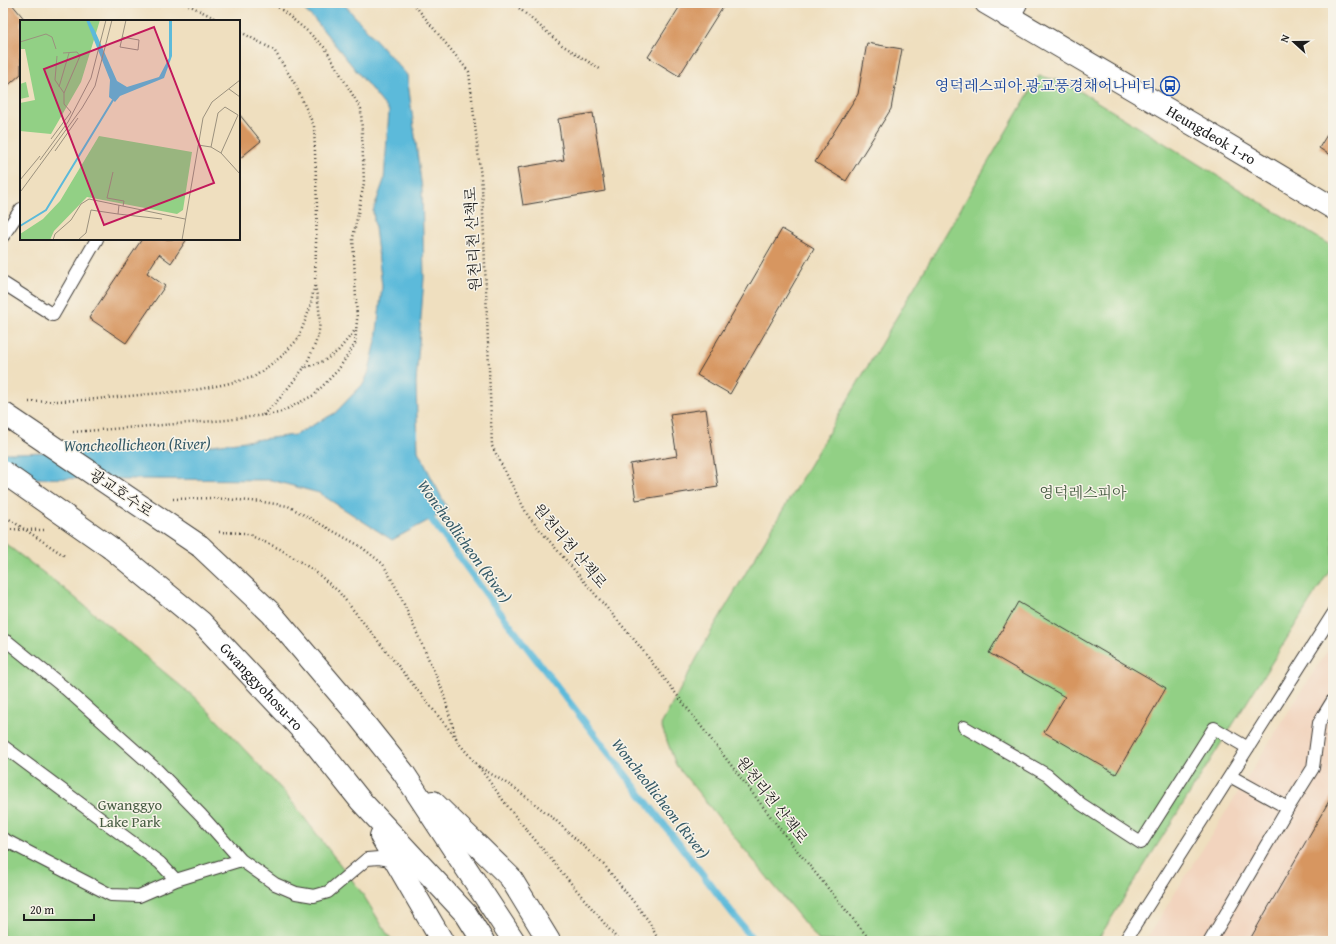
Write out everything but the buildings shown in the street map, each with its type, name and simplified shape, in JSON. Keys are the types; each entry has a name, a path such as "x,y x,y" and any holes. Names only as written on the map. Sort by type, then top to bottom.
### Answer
{"main road":[{"name":"Heungdeok 1-ro","path":"986,3 1012,10 1206,132 1333,208"},
{"name":"광교호수로","path":"3,413 200,546 271,612 356,713 403,772"},
{"name":"Gwanggyohosu-ro","path":"3,472 111,548 201,622 317,746 360,800 466,914 483,941"},
{"path":"403,772 514,941"},
{"path":"403,772 510,877 549,941"},
{"path":"360,800 442,941"}],"lane":[{"path":"3,236 20,210"},
{"path":"3,282 53,315 96,240"},
{"path":"1125,941 1333,614"},
{"path":"3,640 8,642 60,684 158,770 241,860 276,884 296,893 314,896 328,892 367,859 379,858 396,861"},
{"path":"1210,941 1313,768 1319,723 1333,700"},
{"path":"964,727 1047,775 1081,804 1141,843 1214,728 1248,748"},
{"path":"3,746 160,862 176,880"},
{"path":"1230,776 1288,808"},
{"path":"3,839 111,895 138,896 176,880 241,860"}],"path":[{"path":"185,3 218,20"},
{"path":"72,432 227,420 279,413 314,395 338,370 355,344 356,329 353,238 364,183 361,109 325,48 273,3"},
{"name":"원천리천 산책로","path":"413,3 469,72 482,187 492,446 528,516 637,643 791,842 871,941"},
{"path":"513,3 562,45 600,69"},
{"path":"240,32 274,50 295,84 314,126 317,206 315,283 319,330 314,348 304,368 280,398 262,415"},
{"path":"25,402 85,400 194,390 254,377 282,356 298,339 310,308 315,283"},
{"path":"304,368 324,361 338,351 356,329"},
{"path":"166,500 212,498 263,502 288,506 360,546 383,564 398,591 442,689 457,740 478,766 516,789 553,818 605,866 648,920 659,941"},
{"path":"3,506 11,506"},
{"path":"3,515 64,556"}],"shaded area":[{"path":"1333,642 1333,941 1145,941 1297,698"}],"green space":[{"name":"영덕레스피아","path":"1039,76 1065,82 1333,247 1333,565 1097,941 819,941 676,765 661,725 712,630"},
{"name":"Gwanggyo Lake Park","path":"3,542 61,586 200,702 286,794 362,893 393,941 3,941"}],"water":[{"path":"297,3 343,3 407,75 422,189 424,278 416,383 418,451 448,510 392,540 319,493 271,480 3,478 3,453 171,450 295,435 335,413 364,383 369,371 376,341 382,286 373,211 384,180 389,111 315,20"}],"waterway":[{"name":"Woncheollicheon (River)","path":"426,512 492,602 754,941"}],"place":[{"name":"영덕레스피아.광교풍경채어나비티","path":"1170,86"}]}
